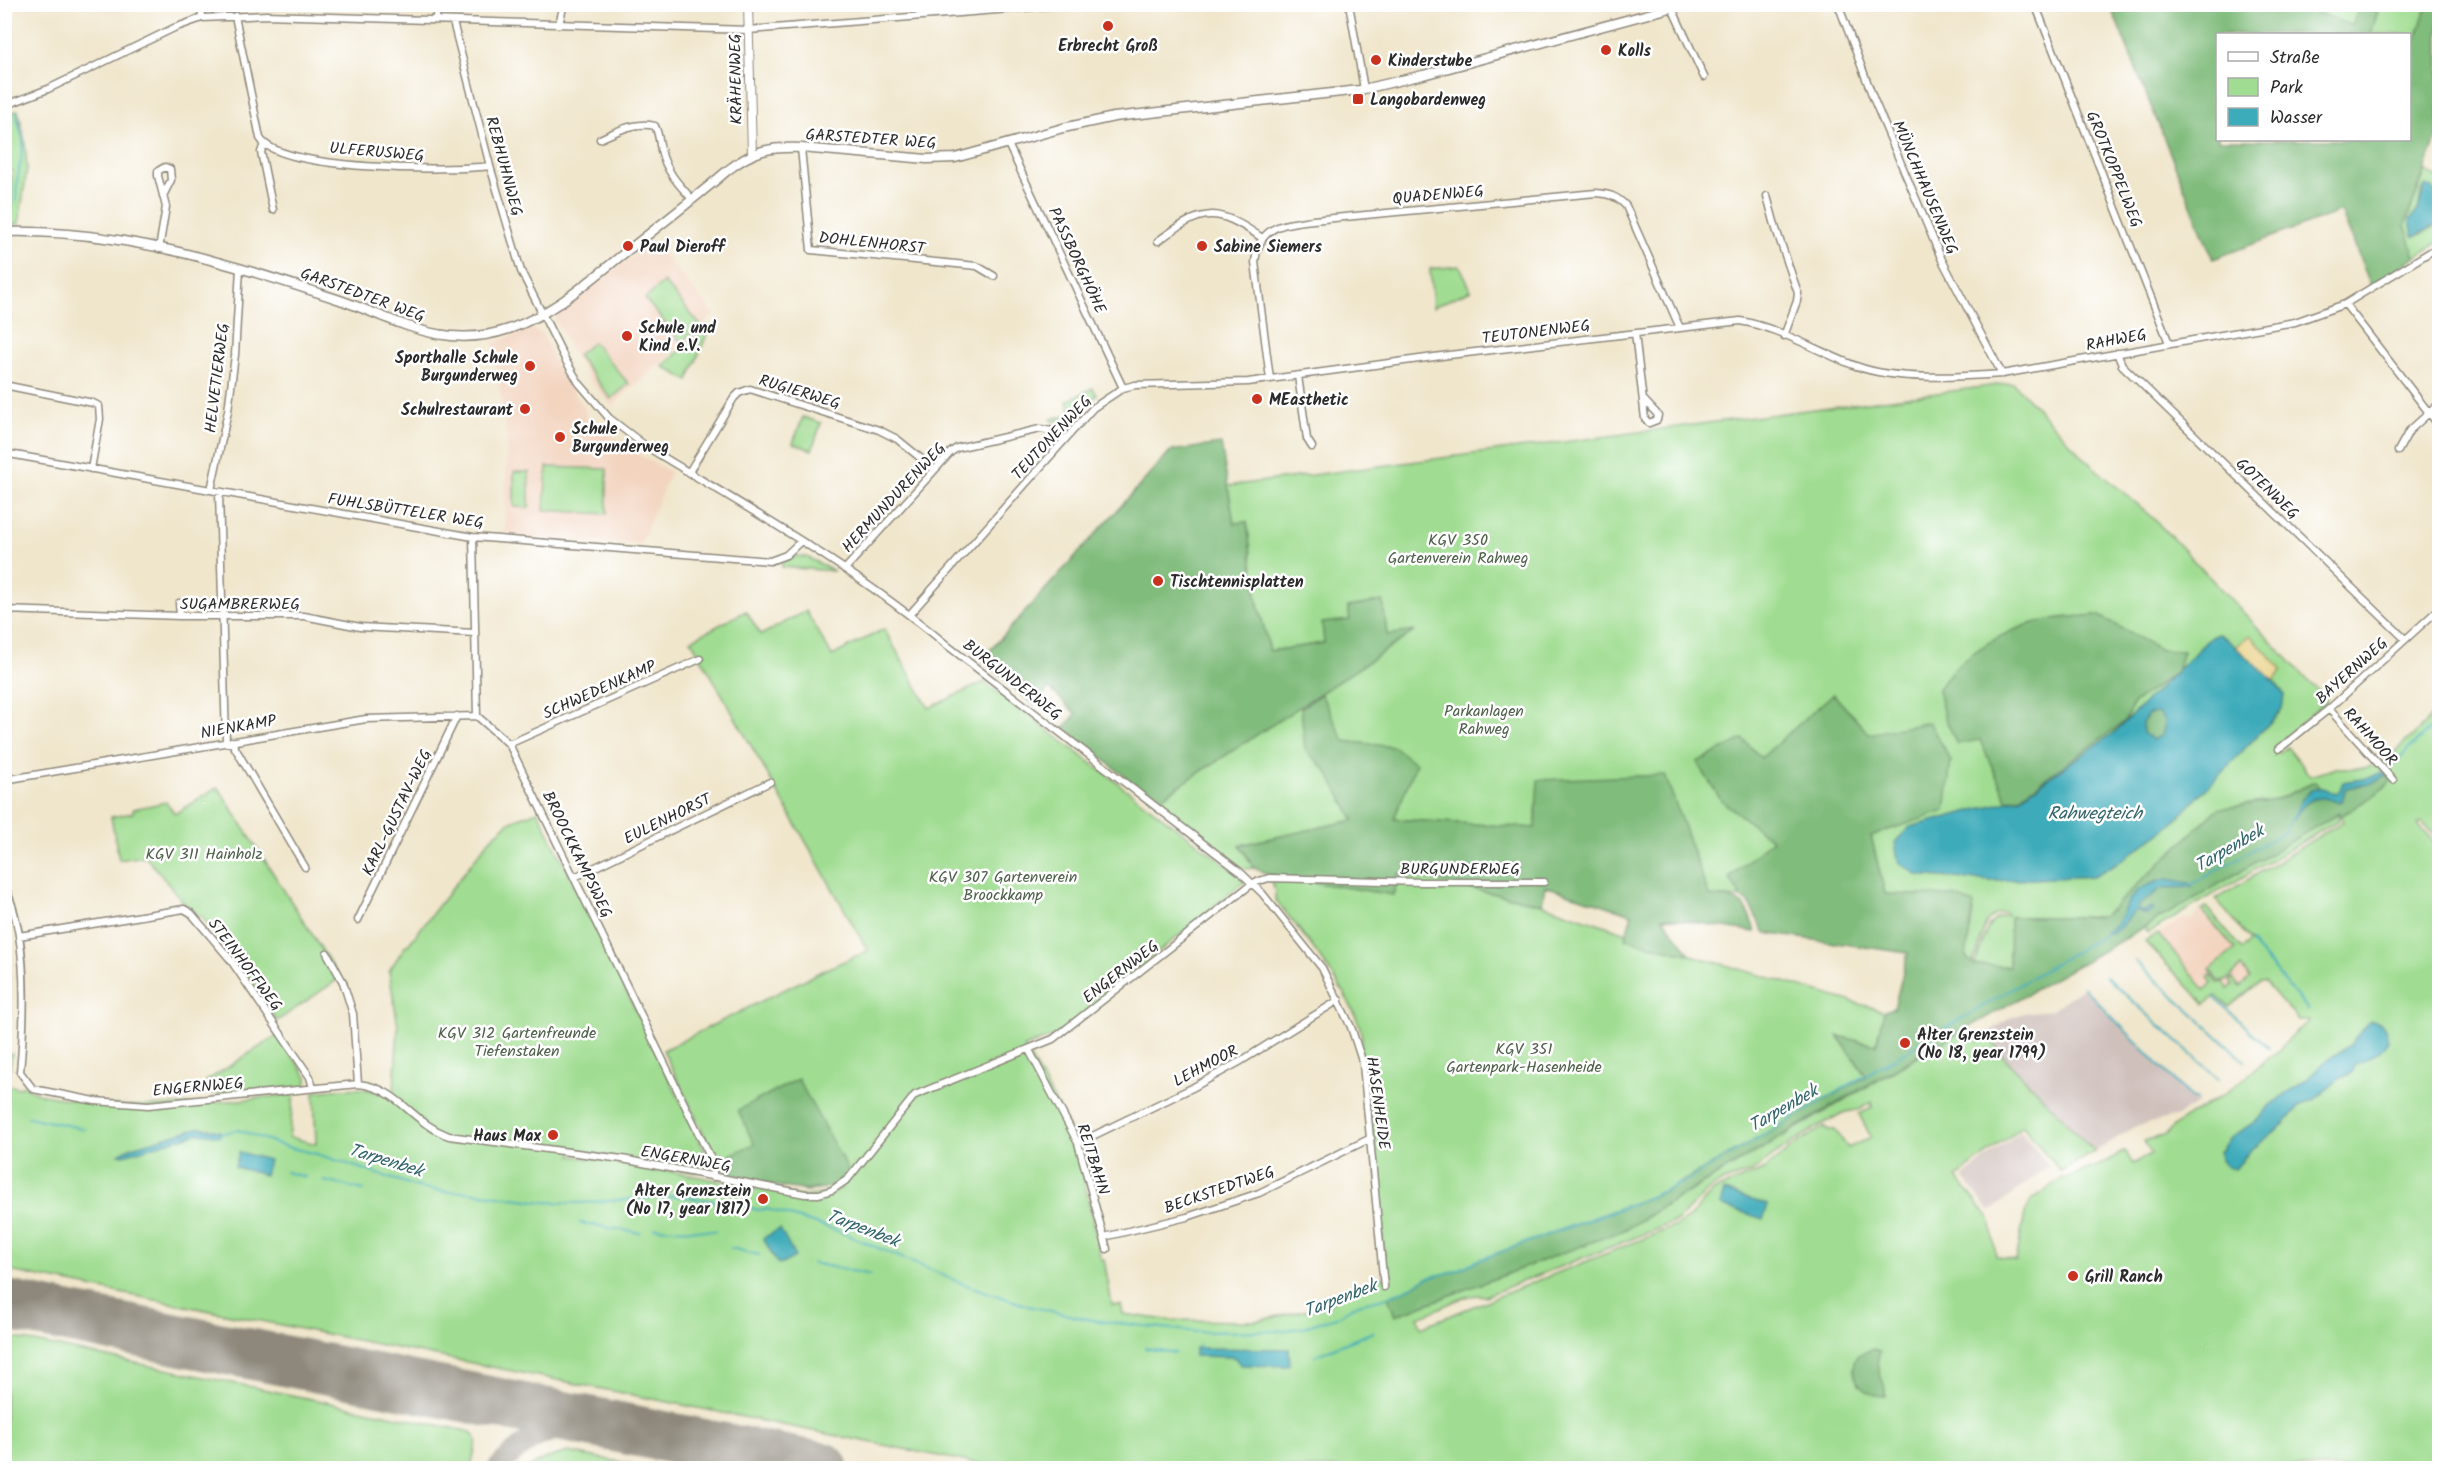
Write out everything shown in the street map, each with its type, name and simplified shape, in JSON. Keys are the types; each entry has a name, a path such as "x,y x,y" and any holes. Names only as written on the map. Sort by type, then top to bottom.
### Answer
{"main road":[{"name":"GARSTEDTER WEG","path":"4,232 66,234 159,249 240,268 332,298 402,326 441,336 488,334 510,328 542,314 576,291 752,154 772,148 801,148 927,159 955,158 1063,128 1114,117 1364,89 1679,6"}],"street":[{"path":"201,4 202,18"},
{"path":"435,20 439,4"},
{"path":"559,24 564,4"},
{"name":"KRÄHENWEG","path":"748,4 752,154"},
{"path":"4,106 67,80 150,38 202,18 235,16 435,20 748,30 1071,4"},
{"path":"1349,4 1364,89"},
{"name":"MÜNCHHAUSENWEG","path":"1838,4 1874,100 1924,221 2002,374"},
{"name":"GROTKOPPELWEG","path":"2035,4 2169,343"},
{"name":"GARSTEDTER WEG","path":"1679,6 1704,77"},
{"path":"235,16 260,138 264,144 261,152 273,210"},
{"name":"REBHUHNWEG","path":"453,22 490,166 520,270 542,314"},
{"path":"600,140 625,127 648,124 655,126 672,179 692,200"},
{"name":"ULFERUSWEG","path":"264,144 274,150 294,155 338,163 388,168 434,170 490,166"},
{"name":"PASSBORGHÖHE","path":"1008,144 1124,388"},
{"name":"DOHLENHORST","path":"801,148 811,250 977,266 994,276"},
{"name":"QUADENWEG","path":"1262,238 1282,225 1313,220 1596,193 1607,194 1616,197 1626,206 1680,328"},
{"path":"159,249 166,207 163,196"},
{"path":"1767,196 1798,293 1784,336"},
{"path":"1158,241 1179,226 1209,215 1221,215 1237,220 1262,238 1255,262 1270,379"},
{"name":"RAHWEG","path":"1784,336 1858,367 1875,371 1961,377 2002,374 2295,322 2345,304 2439,246"},
{"name":"HELVETIERWEG","path":"211,490 228,411 235,355 240,268"},
{"path":"2345,304 2439,427"},
{"name":"BURGUNDERWEG","path":"542,314 572,372 596,405 628,435 846,568 910,614 1253,883 1269,878 1544,882"},
{"name":"TEUTONENWEG","path":"910,614 1093,408 1124,388 1152,384 1209,385 1298,376 1419,358 1740,321 1754,323 1784,336"},
{"path":"1635,333 1643,399"},
{"name":"GOTENWEG","path":"2117,353 2122,365 2405,639"},
{"path":"1298,376 1308,439 1312,447"},
{"path":"4,385 99,406 100,420 91,469"},
{"name":"RUGIERWEG","path":"688,472 734,398 739,393 750,389 879,430 897,439 933,469"},
{"path":"2398,451 2406,435 2439,403"},
{"name":"HERMUNDURENWEG","path":"846,568 933,469 957,448 1028,431 1047,429 1064,439"},
{"name":"FUHLSBÜTTELER WEG","path":"4,453 473,537 770,561 786,555 801,541"},
{"path":"219,492 229,741 305,867"},
{"path":"473,537 477,716"},
{"path":"179,603 180,616"},
{"name":"BAYERNWEG","path":"2279,749 2329,709 2439,608"},
{"name":"SUGAMBRERWEG","path":"4,610 180,616 304,616 360,627 475,633"},
{"name":"SCHWEDENKAMP","path":"509,744 700,659"},
{"name":"RAHMOOR","path":"2329,709 2391,778"},
{"name":"KARL-GUSTAV-WEG","path":"358,920 457,716"},
{"name":"NIENKAMP","path":"4,780 366,719 477,716"},
{"name":"BROOCKKAMPSWEG","path":"477,716 509,744 713,1163 713,1177"},
{"name":"EULENHORST","path":"575,877 770,782"},
{"name":"HASENHEIDE","path":"1253,883 1322,968 1351,1027 1363,1064 1384,1287"},
{"name":"ENGERNWEG","path":"20,936 24,1027 20,1072 26,1083 33,1089 95,1101 148,1105 358,1084 373,1085 387,1091 425,1125 449,1136 622,1159 805,1194 819,1194 832,1190 857,1169 915,1095 1029,1050 1060,1035 1253,883"},
{"path":"4,885 12,901 20,936"},
{"name":"STEINHOFFWEG","path":"20,936 184,909 191,913 230,959 309,1077 313,1088"},
{"path":"327,953 343,982 353,1014 358,1084"},
{"name":"LEHMOOR","path":"1078,1143 1192,1088 1241,1061 1339,1000"},
{"name":"REITBAHN","path":"1029,1050 1078,1143 1107,1249"},
{"name":"BECKSTEDTWEG","path":"1104,1237 1187,1217 1259,1193 1371,1138"}],"shaded area":[{"name":"Schule und Kind e.V.","path":"653,241 714,315 612,406 589,379 555,318 561,310"},
{"name":"Schule Burgunderweg","path":"532,328 542,334 562,376 585,408 586,421 592,421 594,418 613,438 670,472 640,545 505,536 507,437 493,343"},
{"path":"2201,910 2257,973 2231,999 2219,988 2205,996 2157,934 2183,919 2191,920"},
{"path":"2083,987 2192,1099 2199,1102 2177,1116 2134,1127 2095,1152 2003,1056 1989,1036 1984,1035 2010,1018 2024,1013 2052,1010"},
{"path":"2021,1131 2049,1166 1990,1212 1963,1177"}],"green space":[{"path":"2110,5 2314,5 2313,11 2352,26 2360,5 2378,11 2371,33 2216,33 2216,141 2411,141 2411,52 2427,5 2439,5 2439,131 2405,225 2415,257 2371,286 2341,211 2213,259"},
{"path":"2314,5 2427,5 2412,52 2411,33 2371,33 2377,11 2352,26 2312,11"},
{"path":"18,110 25,142 27,169 19,224 9,224 12,170 4,170 5,115"},
{"path":"2426,170 2439,179 2439,196 2436,191 2422,189 2413,236 2422,234 2439,223 2439,242 2415,257 2405,225"},
{"path":"1460,266 1471,290 1433,307 1430,269"},
{"path":"664,282 701,326 681,342 645,299"},
{"path":"701,332 707,334 688,381 663,366"},
{"path":"593,342 629,384 611,399 577,355"},
{"path":"2013,383 2090,464 2150,515 2327,700 2275,747 2279,753 2287,747 2310,776 2336,768 2365,768 2376,765 2383,773 2340,794 2323,793 2315,782 2276,800 2218,809 2103,917 2010,917 2009,967 1974,965 1989,927 1999,917 2007,916 2005,913 1996,914 1986,924 1972,963 1965,957 1953,896 1885,894 1871,836 1869,734 1833,694 1721,800 1772,840 1729,878 1742,898 1709,896 1535,828 1393,819 1354,820 1240,845 1254,868 1242,869 1156,801 1413,632 1387,635 1382,601 1348,607 1350,620 1325,643 1270,651 1257,601 1247,522 1234,523 1228,486","holes":["2098,615 2161,650 2177,671 2211,637 2218,634 2224,637 2274,681 2284,694 2282,710 2171,825 2122,860 2094,876 1991,881 1917,875 1910,827 2020,798 2115,732 2176,672 2134,703 2124,722 2007,800 1980,740 2024,626 2058,618"]},
{"path":"1093,388 1097,395 1072,418 1052,422 1051,419 1072,414 1067,401"},
{"path":"803,417 821,423 812,450 793,443"},
{"path":"1221,444 1234,523 1247,522 1257,601 1270,651 1324,643 1322,623 1350,620 1348,607 1383,601 1387,635 1415,631 1156,801 1064,728 1076,714 1049,688 1034,706 982,659 1171,451"},
{"path":"547,467 607,469 607,514 544,510"},
{"path":"514,472 529,472 529,508 514,507"},
{"path":"796,556 807,557 834,571 782,567 781,563"},
{"path":"746,611 761,635 806,611 832,656 884,629 929,708 984,682 1246,880 1058,1035 1024,1047 1063,1116 1078,1151 1101,1260 1104,1259 1112,1305 1121,1305 1123,1314 1167,1320 1256,1321 1326,1306 1339,1296 1379,1276 1386,1279 1374,1137 1364,1063 1360,1050 1362,1036 1356,1017 1331,973 1275,899 1275,891 1269,875 1393,895 1399,873 1536,902 1691,955 1884,1011 1876,1046 1839,1037 1866,1076 1666,1191 1476,1261 1456,1271 1427,1278 1388,1297 1624,1230 1967,1028 1979,1042 1984,1035 1989,1036 2003,1056 2095,1152 2060,1171 2023,1126 1957,1177 1990,1219 1996,1256 2016,1261 2025,1213 2032,1200 2060,1180 2100,1165 2125,1151 2133,1164 2151,1154 2144,1141 2163,1136 2180,1121 2230,1090 2280,1049 2299,1028 2308,1023 2309,1020 2298,1020 2265,982 2260,982 2229,1007 2216,996 2205,1004 2145,942 2158,933 2205,990 2212,983 2208,977 2211,975 2217,983 2224,982 2228,989 2233,985 2230,980 2232,978 2240,987 2250,978 2241,967 2227,980 2218,981 2210,970 2235,949 2202,910 2206,907 2242,949 2250,941 2216,899 2344,821 2341,816 2386,787 2391,781 2381,764 2418,731 2439,708 2439,841 2422,822 2418,825 2440,848 2439,1468 999,1468 5,1270 5,1054 12,1054 7,1085 19,1088 23,1085 43,1095 66,1099 123,1106 152,1106 294,1094 289,1137 316,1144 314,1092 360,1089 388,1096 394,1090 398,1026 389,971 406,945 491,838 511,821 538,811 711,1164 708,1168 695,1172 572,1150 572,1156 622,1162 804,1197 834,1192 841,1188 838,1183 818,1190 806,1191 726,1173 717,1161 663,1050 826,969 868,951 691,640","holes":["2370,1021 2371,1057 2355,1065 2352,1073 2339,1079 2315,1099 2299,1106 2284,1124 2250,1151 2235,1169 2219,1152 2230,1139 2260,1118 2270,1105 2306,1080 2327,1060 2350,1045","1872,1102 1872,1108 1859,1114 1871,1137 1848,1148 1835,1130 1828,1131 1825,1126 1794,1145 1763,1170 1713,1191 1689,1218 1678,1225 1421,1327 1418,1317 1459,1299 1476,1295 1485,1296 1677,1221 1711,1188 1751,1172 1829,1120 1846,1112 1861,1109"]},
{"path":"2098,615 2161,650 2183,651 2177,671 2134,703 2124,722 2020,797 2007,800 1980,740 1957,744 1944,716 1938,689 1965,659 2012,631 2042,621"},
{"path":"1321,694 1344,741 1394,747 1416,764 1394,819 1535,828 1538,780 1665,775 1709,896 1728,898 1740,903 1745,908 1755,932 1662,917 1691,955 1625,939 1632,914 1545,886 1542,904 1399,873 1393,895 1269,875 1254,868 1240,845 1354,820 1326,770 1305,750 1301,708"},
{"path":"1833,694 1869,734 1929,722 1951,761 1945,811 1871,836 1885,894 1953,896 1974,904 1966,957 1974,965 2009,966 2010,917 2103,917 2218,809 2276,800 2315,782 2323,793 2340,794 2346,783 2367,782 2383,773 2391,781 2382,790 2341,816 2339,813 2199,896 1871,1083 1624,1230 1395,1316 1388,1297 1427,1278 1456,1271 1476,1261 1666,1191 1866,1076 1838,1036 1876,1045 1884,1011 1894,1008 1908,953 1765,933 1748,902 1742,898 1729,878 1772,840 1721,800 1697,762 1743,739 1761,758"},
{"path":"2158,712 2164,720 2164,729 2162,735 2153,740 2143,733 2142,723 2148,714"},
{"name":"KGV 311 Hainholz","path":"218,787 340,978 277,1021 237,961 202,917 184,903 145,856 119,860 111,817 133,813 133,809 166,802 175,814"},
{"path":"2339,813 2341,816 2338,817 2339,820 2148,933 2144,927"},
{"path":"278,1035 307,1077 307,1085 211,1094 205,1082"},
{"path":"798,1079 849,1172 831,1186 807,1190 793,1189 726,1173 717,1161 754,1144 738,1110"},
{"path":"5,1336 471,1432 477,1440 471,1468 5,1468"},
{"path":"1874,1349 1880,1352 1877,1364 1885,1396 1865,1390 1855,1375 1854,1361 1858,1355"},
{"path":"568,1452 651,1468 529,1468 544,1459"}],"sand":[{"path":"2250,635 2282,669 2274,681 2235,647"}],"water":[{"path":"2425,185 2432,188 2439,196 2439,223 2413,236 2410,220 2418,210"},
{"name":"Rahwegteich","path":"2218,634 2224,637 2274,681 2284,694 2282,710 2171,825 2122,860 2094,876 1991,881 1917,875 1898,861 1895,842 1910,827 2020,798 2115,732 2211,637","holes":["2158,713 2164,723 2163,732 2153,740 2143,733 2142,723 2148,714"]},
{"path":"2382,772 2386,775 2370,784 2346,788 2342,801 2322,798 2312,800 2303,806 2293,820 2299,804 2311,790 2322,788 2336,794 2343,782 2369,778"},
{"path":"2168,879 2189,883 2193,887 2162,888 2137,907 2143,912 2152,907 2154,910 2145,915 2136,910 2114,932 2105,933 2118,921 2130,899 2137,892 2152,883"},
{"path":"2370,1021 2378,1022 2385,1029 2388,1040 2381,1049 2355,1065 2352,1073 2339,1079 2315,1099 2299,1106 2284,1124 2250,1151 2235,1169 2224,1164 2219,1152 2229,1139 2260,1118 2270,1105 2350,1045"},
{"path":"200,1127 220,1131 220,1136 199,1133 124,1155 119,1154 132,1147"},
{"path":"239,1152 269,1160 265,1175 235,1167"},
{"path":"1724,1191 1768,1205 1763,1219 1720,1205"},
{"path":"780,1229 795,1257 782,1264 777,1263 763,1238"},
{"path":"1195,1348 1289,1349 1290,1364 1288,1366 1241,1365 1234,1357 1195,1356"}],"waterway":[{"path":"16,203 23,141 17,113"},
{"name":"Tarpenbek","path":"2386,771 2440,719"},
{"name":"Tarpenbek","path":"2189,886 2284,832 2296,812"},
{"name":"Tarpenbek","path":"219,1134 238,1130 418,1187 446,1192 468,1192 543,1202 580,1203 676,1196 740,1204 757,1210 767,1209 838,1231 966,1285 1028,1306 1091,1320 1198,1332 1277,1331 1301,1328 1336,1317 1358,1304 1388,1297 1427,1278 1456,1271 1476,1261 1643,1200 1682,1183 2109,932"},
{"path":"2251,942 2308,1010"},
{"path":"2135,961 2245,1061"},
{"path":"2106,977 2219,1079"},
{"path":"2083,987 2192,1099 2197,1099"},
{"path":"2215,998 2269,1048"},
{"path":"28,1117 85,1129"},
{"path":"286,1172 305,1177"},
{"path":"324,1181 364,1190"},
{"path":"580,1223 640,1233"},
{"path":"654,1228 716,1231"},
{"path":"731,1248 759,1255"},
{"path":"812,1263 871,1275"},
{"path":"1314,1356 1373,1332"},
{"path":"1145,1348 1175,1353"}],"taxiway":[{"path":"498,1468 519,1448 543,1434 569,1427 598,1424"}],"runway":[{"path":"4,1305 823,1468"}],"place":[{"name":"Erbrecht Groß","path":"1108,26"},
{"name":"Kolls","path":"1606,50"},
{"name":"Kinderstube","path":"1376,60"},
{"name":"Langobardenweg","path":"1358,99"},
{"name":"Paul Dieroff","path":"628,246"},
{"name":"Sabine Siemers","path":"1202,246"},
{"name":"Schule und Kind e.V.","path":"627,336"},
{"name":"Sporthalle Schule Burgunderweg","path":"530,366"},
{"name":"MEasthetic","path":"1257,399"},
{"name":"Schulrestaurant","path":"525,409"},
{"name":"Schule Burgunderweg","path":"560,437"},
{"name":"Tischtennisplatten","path":"1158,581"},
{"name":"Alter Grenzstein (No 18, year 1799)","path":"1905,1043"},
{"name":"Haus Max","path":"553,1135"},
{"name":"Alter Grenzstein (No 17, year 1817)","path":"763,1199"},
{"name":"Grill Ranch","path":"2073,1276"}],"park label":[{"name":"KGV 350 Gartenverein Rahweg","path":"1458,548"},
{"name":"Parkanlagen Rahweg","path":"1484,719"},
{"name":"KGV 307 Gartenverein Broockkamp","path":"1003,885"},
{"name":"KGV 312 Gartenfreunde Tiefenstaken","path":"517,1041"},
{"name":"KGV 351 Gartenpark-Hasenheide","path":"1524,1057"}]}
